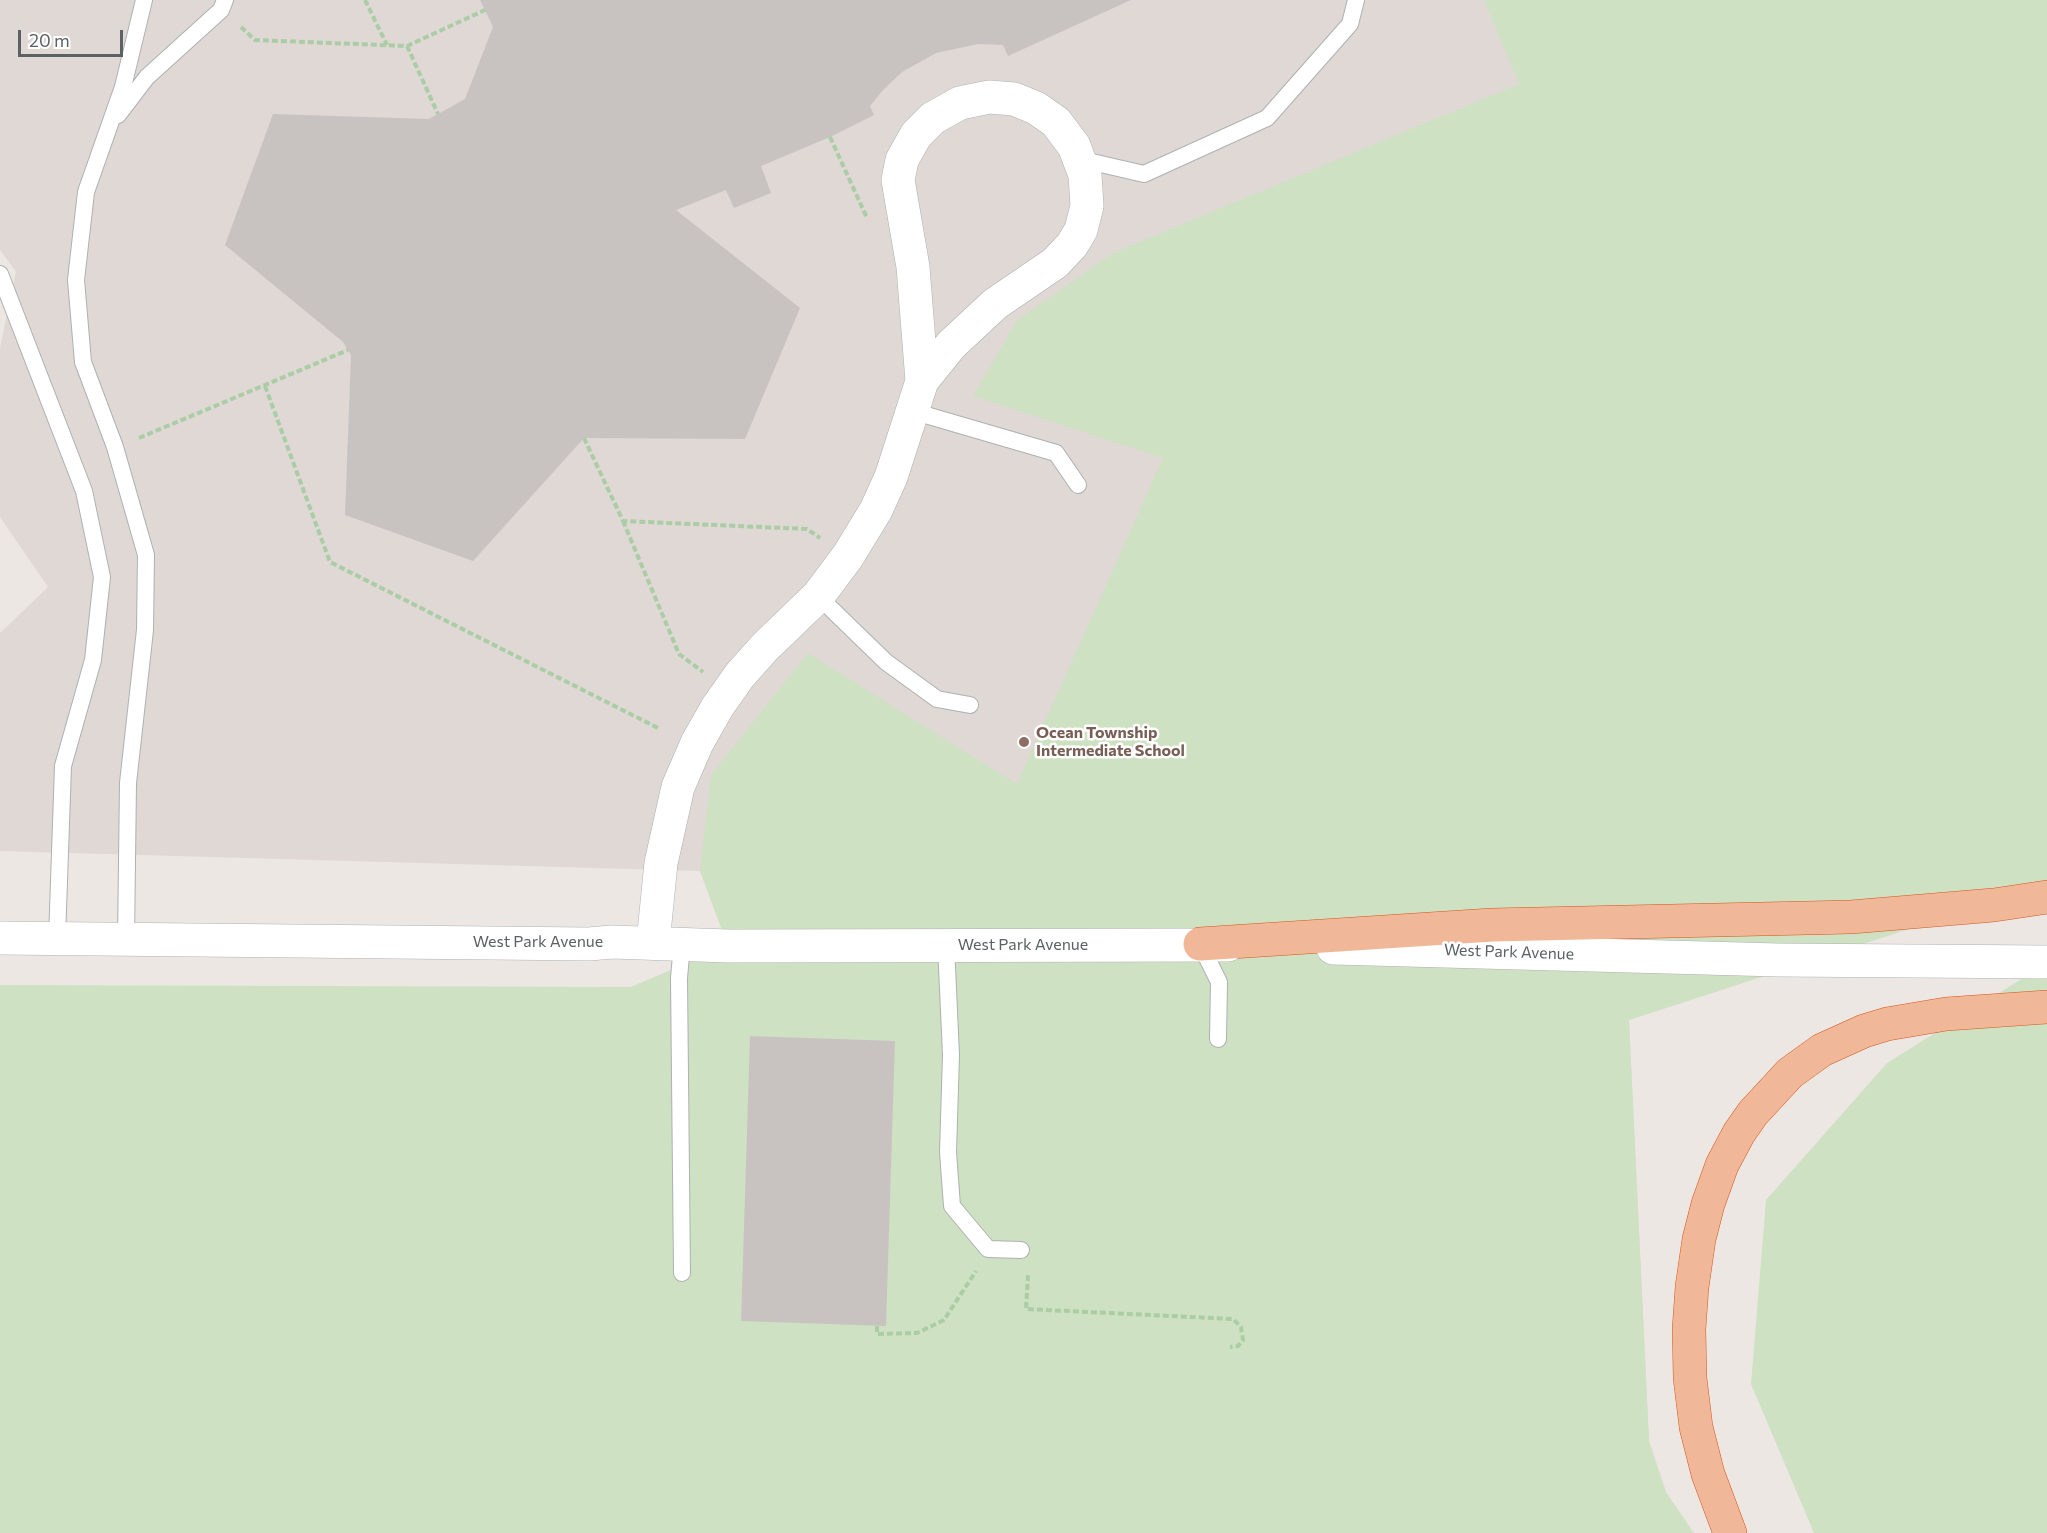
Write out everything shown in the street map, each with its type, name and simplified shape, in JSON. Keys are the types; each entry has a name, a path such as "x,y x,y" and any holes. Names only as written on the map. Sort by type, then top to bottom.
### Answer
{"highway":[{"path":"1200,944 1492,925 1851,917 1994,905 2047,897"},
{"path":"1730,1533 1708,1474 1696,1426 1690,1378 1689,1329 1696,1258 1708,1204 1722,1165 1739,1133 1753,1113 1790,1073 1822,1050 1864,1031 1887,1024 1946,1014 2047,1007"}],"street":[{"path":"668,944 661,863 678,787 697,743 728,692 765,647 818,596 848,556 891,477 917,396 951,345 995,304 1055,263 1072,245 1080,230 1087,206 1085,175 1074,146 1056,122 1036,108 1014,99 989,97 960,103 933,118 916,135 902,160 898,180 913,267 917,396"},
{"name":"West Park Avenue","path":"0,938 589,944 612,942 728,946 1200,944 1778,960 2047,962"}],"lane":[{"path":"126,940 128,783 145,630 146,555 116,447 83,362 76,280 86,192 123,87 144,0"},
{"path":"1079,159 1144,174 1267,118 1350,24 1356,0"},
{"path":"108,128 147,77 223,5"},
{"path":"0,274 84,491 102,577 93,660 63,766 57,939"},
{"path":"917,396 1056,453 1078,484"},
{"path":"818,596 886,662 937,699 970,705"},
{"path":"668,944 679,978 682,1272"},
{"path":"1200,944 1219,982 1218,1039"},
{"path":"946,945 951,1055 948,1152 952,1206 988,1249 1021,1250"}],"path":[{"path":"365,0 387,45"},
{"path":"223,5 255,40 407,46 485,10"},
{"path":"407,46 438,114"},
{"path":"830,137 871,226"},
{"path":"116,447 348,350"},
{"path":"265,386 330,562 660,729"},
{"path":"584,438 623,521 679,654 728,692"},
{"path":"623,521 807,529 848,556"},
{"path":"877,1326 877,1334 917,1333 944,1320 988,1249"},
{"path":"1018,1275 1028,1277 1026,1309 1233,1319 1241,1327 1243,1340 1238,1346 1230,1347"}],"shaded area":[{"name":"Ocean Township Intermediate School","path":"0,0 2047,0 2047,884 1629,1020 1649,1441 1666,1492 631,987 728,946 700,871 0,851 0,633 48,587 0,517 0,348 16,272 0,250"}],"green space":[{"name":"Ocean Township Intermediate School","path":"1484,0 2047,0 2047,884 1629,1020 1649,1441 1666,1492 1694,1533 0,1533 0,985 631,987 728,946 700,871 711,775 808,653 1017,784 1163,458 973,396 1017,320 1113,253 1519,84"},
{"path":"2047,963 2047,1533 1814,1533 1751,1384 1766,1200 1887,1063"}],"building":[{"path":"480,0 1131,0 1008,56 1003,45 978,44 936,53 902,72 883,90 870,106 874,115 830,137 761,166 771,193 734,208 726,190 676,210 800,308 745,439 584,438 473,561 345,515 351,355 343,342 225,245 273,114 429,119 465,99 493,27"},
{"path":"750,1036 895,1041 886,1326 741,1321"}],"place":[{"name":"Ocean Township Intermediate School","path":"1024,742"}]}
